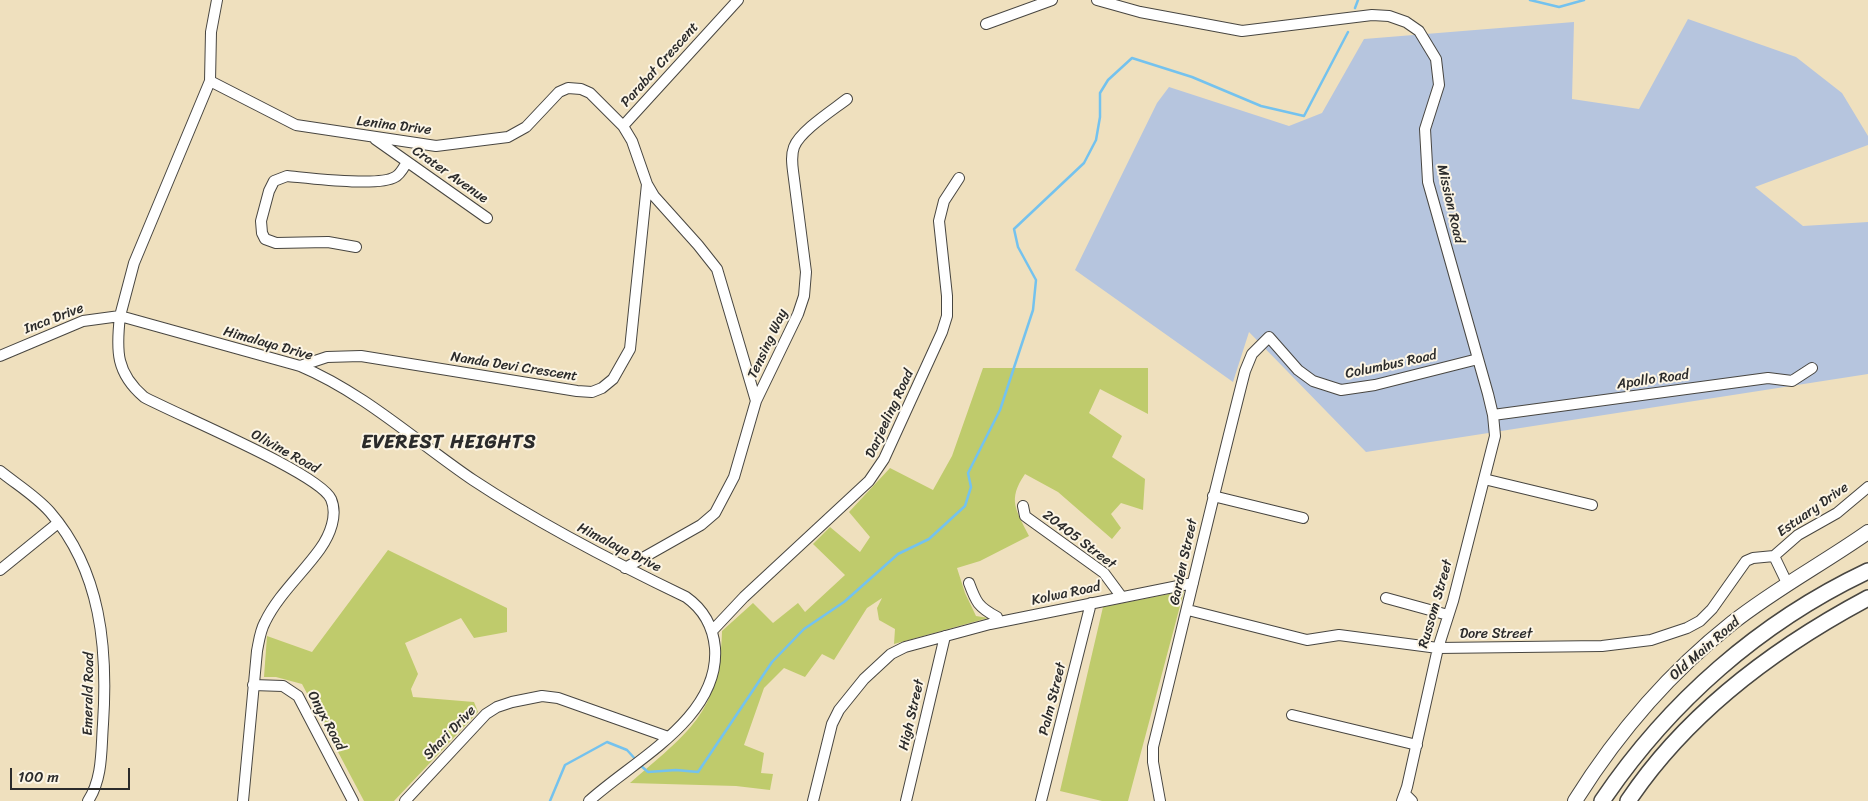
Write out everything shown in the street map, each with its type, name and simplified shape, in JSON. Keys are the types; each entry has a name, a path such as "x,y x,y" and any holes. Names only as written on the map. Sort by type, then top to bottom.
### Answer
{"main road":[{"path":"1602,801 1618,777 1671,713 1719,668 1760,635 1805,605 1868,571"},
{"path":"1628,801 1692,726 1743,679 1793,642 1868,598"}],"street":[{"path":"120,316 134,263 210,81 211,32 217,0"},
{"name":"Parabat Crescent","path":"623,126 738,0"},
{"path":"986,24 1052,0"},
{"name":"Mission Road","path":"1097,0 1140,12 1242,31 1372,16 1389,16 1406,22 1419,31 1436,59 1440,73 1439,85 1425,129 1428,182 1493,415"},
{"name":"Lenina Drive","path":"210,81 296,126 436,146 508,137 526,127 552,97 568,88"},
{"name":"Parabat Crescent","path":"568,88 581,89 590,93 623,126 638,155 647,184 654,196 707,255 717,269 756,401"},
{"name":"Tensing Way","path":"625,568 701,525 715,512 734,477 756,401 798,314 806,284 792,172 794,145 847,99"},
{"name":"Crater Avenue","path":"372,137 487,218"},
{"path":"356,247 328,242 276,244 265,238 262,234 260,221 272,183 277,178 287,176 368,181 388,180 395,178 407,162"},
{"name":"Darjeeling Road","path":"712,632 744,597 869,481 884,459 942,332 946,316 947,296 939,215 944,201 959,178"},
{"name":"Nanda Devi Crescent","path":"300,366 327,356 361,356 578,391 592,392 602,388 612,379 630,349 647,184"},
{"name":"Inca Drive","path":"0,356 83,321 120,316"},
{"name":"Himalaya Drive","path":"120,316 300,366 325,376 356,396 424,446 516,507 625,568 691,601 704,615 712,632 715,653 713,669 706,690 688,718 668,737 589,801"},
{"name":"Olivine Road","path":"120,316 119,358 121,368 133,388 144,398 271,458 314,483 330,497 333,518 330,531 322,547 265,622 257,651 242,801"},
{"name":"Columbus Road","path":"1269,337 1298,370 1313,381 1341,390 1375,385 1478,359"},
{"name":"Garden Street","path":"1160,801 1153,762 1153,747 1188,610 1213,496 1248,360 1269,337"},
{"name":"Apollo Road","path":"1493,415 1768,378 1792,381 1812,368"},
{"name":"Russom Street","path":"1406,799 1438,648 1495,436 1493,415"},
{"name":"Emerald Road","path":"0,471 49,511 69,536 85,566 100,617 105,689 99,776 88,801"},
{"path":"1484,479 1592,505"},
{"name":"Estuary Drive","path":"1774,556 1798,535 1836,513 1868,487"},
{"path":"1213,496 1303,518"},
{"name":"20405 Street","path":"1023,506 1025,516 1028,519 1104,574 1121,596"},
{"path":"0,570 58,523"},
{"name":"Old Main Road","path":"1575,801 1616,740 1638,712 1670,678 1733,622 1868,532"},
{"path":"1774,556 1788,585"},
{"name":"Dore Street","path":"1188,610 1308,640 1346,635 1438,648 1577,648 1651,640 1688,628 1700,621 1712,609 1746,561 1754,558 1774,556"},
{"path":"969,583 978,605 997,617 999,622"},
{"name":"Kolwa Road","path":"813,801 832,724 839,710 864,679 891,654 905,647 999,622 1193,583"},
{"path":"1386,598 1448,615"},
{"name":"Palm Street","path":"1041,801 1091,603"},
{"name":"High Street","path":"906,801 945,636"},
{"name":"Onyx Road","path":"253,685 284,686 298,696 353,801"},
{"name":"Shari Drive","path":"405,801 486,714 497,707 529,697 558,698 668,737"},
{"path":"1292,715 1417,745"}],"shaded area":[{"path":"1688,19 1796,57 1842,93 1868,136 1868,145 1755,187 1803,226 1868,222 1868,374 1366,452 1249,332 1233,382 1075,270 1157,103 1169,87 1289,126 1322,113 1364,39 1574,22 1572,99 1639,109"}],"green space":[{"path":"983,368 1148,368 1148,414 1100,389 1089,413 1122,436 1112,457 1145,479 1143,510 1121,503 1111,514 1121,528 1112,539 1058,492 1025,474 1016,491 1015,505 1029,536 980,561 957,568 965,593 976,616 988,618 894,644 895,629 879,620 877,608 882,598 867,608 834,660 822,654 805,677 784,668 764,688 744,745 764,753 761,773 773,774 770,790 736,786 630,783 684,735 697,719 715,683 720,659 722,631 753,603 773,623 798,603 805,612 845,575 813,544 830,527 860,552 870,537 849,512 890,468 933,490 952,456"},
{"path":"388,550 507,608 507,632 474,638 461,618 405,643 418,674 411,689 413,697 474,702 478,712 394,801 364,801 302,684 276,677 264,677 267,636 312,652"},
{"path":"1184,591 1128,801 1102,801 1060,791 1103,607"}],"waterway":[{"path":"1355,8 1358,0"},
{"path":"1530,0 1559,7 1584,0"},
{"path":"640,765 648,772 676,770 698,772 772,662 804,629 844,602 898,554 929,539 965,506 971,487 968,473 1000,410 1033,310 1036,280 1018,247 1014,229 1084,163 1096,140 1100,117 1100,93 1108,80 1132,58 1192,77 1261,106 1304,116 1348,32"},
{"path":"550,801 565,765 607,742 627,750 637,761"}],"district":[{"name":"EVEREST HEIGHTS","path":"449,443"}]}
